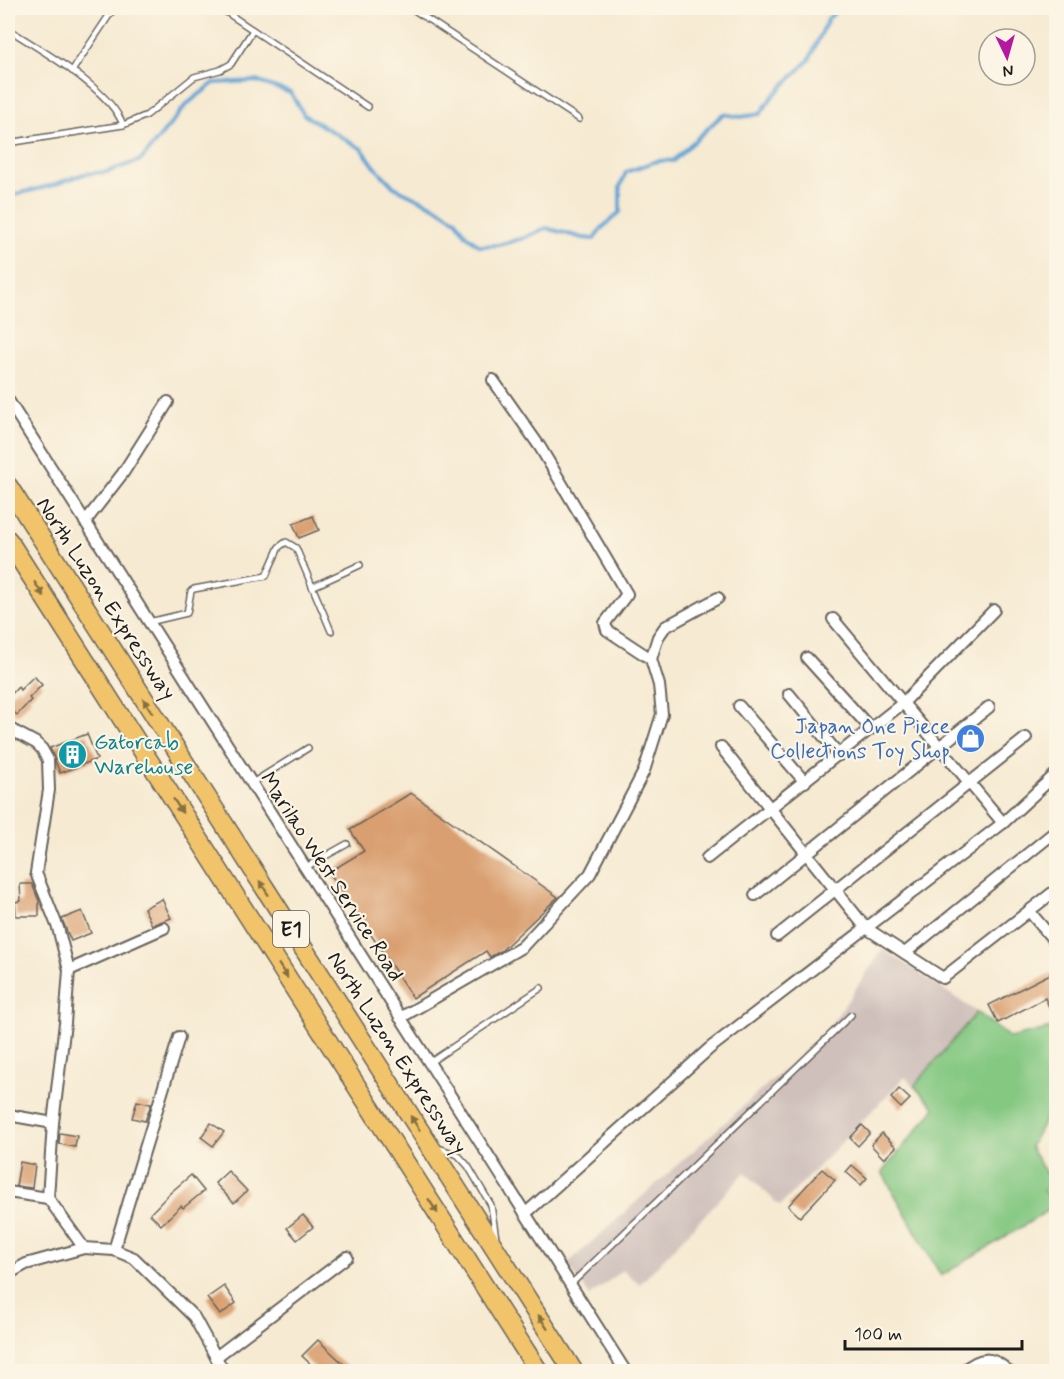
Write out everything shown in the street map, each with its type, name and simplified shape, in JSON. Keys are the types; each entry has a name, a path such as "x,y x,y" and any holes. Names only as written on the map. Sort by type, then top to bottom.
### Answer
{"highway":[{"name":"North Luzon Expressway","path":"8,486 574,1371"},
{"name":"E1","path":"8,540 539,1371"}],"street":[{"path":"493,380 540,447 627,594 605,623 607,630 651,659"},
{"name":"Marilao West Service Road","path":"8,400 626,1371"},
{"path":"85,522 123,473 168,402"},
{"path":"400,1018 522,946 590,873 644,771 662,714 660,685 651,659 658,637 665,627 718,598"},
{"path":"707,858 771,810 903,703 994,610"},
{"path":"832,619 1003,823"},
{"path":"807,658 871,729"},
{"path":"789,694 839,754"},
{"path":"739,706 805,782"},
{"path":"755,895 988,707"},
{"path":"8,728 36,742 48,760 49,790 36,873 58,928 69,970 53,1123 48,1198 84,1248"},
{"path":"777,936 1026,738"},
{"path":"721,747 866,928 943,978 1056,890"},
{"path":"525,1214 710,1048 1003,823 1055,776"},
{"path":"905,953 1056,831"},
{"path":"1029,912 1051,937"},
{"path":"69,970 165,928"},
{"path":"114,1250 179,1037"},
{"path":"8,1115 53,1123"},
{"path":"8,1191 48,1198"},
{"path":"8,1274 26,1264 84,1248 114,1250 134,1258 194,1317 224,1371"},
{"path":"216,1357 346,1257"},
{"path":"962,1371 969,1365 985,1359 995,1360 1010,1371"}],"lane":[{"path":"72,71 114,8"},
{"path":"220,8 368,107"},
{"path":"411,8 579,119"},
{"path":"8,29 72,71 110,104 118,113 123,125"},
{"path":"8,143 123,125 147,116 194,77 220,70 231,64 253,30"},
{"path":"148,622 187,613 191,591 194,589 266,576 279,547 286,542 296,548 331,632"},
{"path":"312,587 360,565"},
{"path":"250,783 308,748"},
{"path":"304,868 347,844"},
{"path":"429,1063 541,987"},
{"path":"570,1285 851,1016"}],"shaded area":[{"path":"883,949 977,1012 914,1086 905,1077 780,1206 745,1172 640,1284 622,1270 590,1296 567,1264 826,1032"}],"green space":[{"path":"977,1012 1010,1038 1051,1028 1056,1036 1056,1099 1030,1147 1052,1183 1043,1190 1056,1206 941,1276 882,1172 935,1108 914,1086"}],"building":[{"path":"313,516 319,530 299,538 293,524"},
{"path":"34,676 42,685 17,715 8,707 8,698 18,687 20,690"},
{"name":"Gatorcab Warehouse","path":"87,734 97,759 60,773 50,748"},
{"path":"411,793 558,897 501,951 490,957 486,951 413,998 329,872 364,851 350,830"},
{"path":"20,884 32,884 39,901 39,916 16,916 15,902 21,901"},
{"path":"162,899 171,918 152,925 144,908"},
{"path":"82,911 91,933 71,941 62,919"},
{"path":"1056,971 1056,1022 1045,998 998,1023 989,1005"},
{"path":"899,1089 910,1099 901,1108 891,1098"},
{"path":"137,1101 151,1104 145,1121 132,1118"},
{"path":"211,1123 224,1132 213,1146 201,1137"},
{"path":"862,1125 870,1133 858,1146 850,1138"},
{"path":"60,1133 77,1136 75,1147 59,1144"},
{"path":"882,1133 896,1147 884,1159 871,1145"},
{"path":"20,1162 35,1165 32,1188 16,1186"},
{"path":"852,1165 867,1178 861,1185 846,1172"},
{"path":"822,1169 835,1180 800,1217 788,1206"},
{"path":"228,1171 247,1191 234,1203 215,1183"},
{"path":"191,1175 204,1191 183,1208 181,1206 161,1225 150,1214"},
{"path":"303,1215 313,1227 297,1240 287,1228"},
{"path":"224,1286 236,1303 220,1315 207,1298"},
{"path":"318,1340 351,1371 318,1371 302,1356"}],"waterway":[{"path":"8,196 50,186 84,174 107,172 141,160 187,104 214,83 256,81 291,93 304,115 362,149 394,187 436,207 456,220 466,235 480,246 498,245 524,238 546,228 594,239 603,227 620,212 620,187 626,172 655,162 673,161 723,114 741,117 760,114 773,96 809,60 828,19 839,8"}],"place":[{"name":"Japan One Piece Collections Toy Shop","path":"971,738"},
{"name":"Gatorcab Warehouse","path":"73,754"}]}
